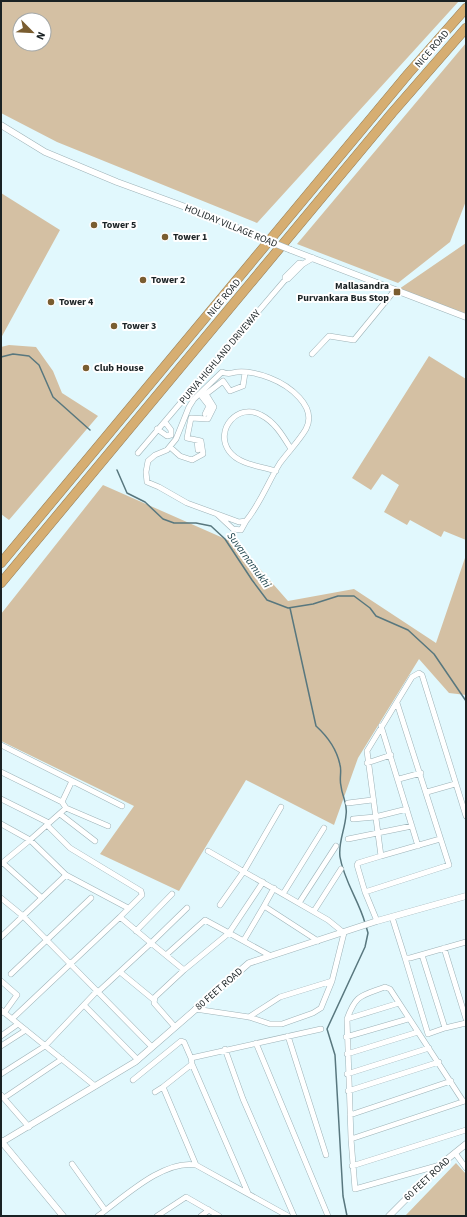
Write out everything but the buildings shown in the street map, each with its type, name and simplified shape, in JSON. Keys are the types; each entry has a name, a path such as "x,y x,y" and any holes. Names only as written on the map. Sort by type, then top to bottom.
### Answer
{"highway":[{"name":"NICE ROAD","path":"1,563 404,78 466,8"},
{"name":"NICE ROAD","path":"1,584 392,113 466,28"}],"street":[{"name":"HOLIDAY VILLAGE ROAD","path":"1,125 45,152 117,182 199,212 291,250 466,317"},
{"name":"PURVA HIGHLAND DRIVEWAY","path":"138,454 285,280 288,279 303,264 313,258"},
{"path":"312,354 329,336 354,340 394,290"},
{"name":"PURVA HIGHLAND DRIVEWAY","path":"222,372 229,375 237,372 269,378 287,386 299,397 308,410 309,418 306,428 276,471 246,521 239,522 187,503 147,482 146,472 148,461 155,455 167,450 176,439 189,407 200,393 222,372"},
{"path":"205,414 209,406 202,397 223,381 230,391 243,386 245,373"},
{"path":"170,447 180,456 192,460 203,454 202,443 197,440 187,438 191,418 208,419 214,407 206,394"},
{"path":"276,471 250,464 229,451 225,440 225,431 228,423 234,416 241,412 260,414 270,420 281,433 291,449"},
{"path":"165,422 172,430 171,435"},
{"path":"158,430 166,436 171,435 176,439"},
{"path":"197,440 198,450"},
{"path":"216,513 233,529 241,530 246,521"},
{"path":"381,856 367,763 367,751 412,677 419,673 422,675 466,816"},
{"path":"365,892 449,865 440,840 421,773 397,703"},
{"path":"381,726 418,846"},
{"path":"1,745 122,806"},
{"path":"367,763 391,755"},
{"path":"1,772 62,802 66,808 108,826"},
{"path":"398,779 421,773"},
{"path":"62,802 72,781"},
{"path":"427,792 455,784"},
{"path":"1,799 48,824 70,848 141,891 142,895 12,1019"},
{"path":"348,803 372,800"},
{"path":"220,905 244,871 281,807"},
{"path":"42,898 2,864 66,808"},
{"path":"353,819 375,817 407,809"},
{"path":"60,814 95,841"},
{"path":"1,824 30,840 66,875 128,908"},
{"path":"348,839 412,826"},
{"path":"283,894 324,828"},
{"path":"377,921 365,892 357,865 358,863 440,840"},
{"path":"299,903 336,846"},
{"path":"195,1010 249,1017 270,1024 282,1024 313,1013 321,1008 332,981 344,933 328,920 208,851"},
{"path":"314,912 342,869"},
{"path":"1,937 66,875"},
{"path":"154,1000 155,997 184,970 229,933 263,882"},
{"path":"244,940 274,888"},
{"path":"136,931 172,894"},
{"name":"80 FEET ROAD","path":"2,1142 138,1060 175,1026 249,963 269,955 344,933 377,921 466,896"},
{"path":"1,898 22,916 152,1047"},
{"path":"11,974 90,898"},
{"path":"264,906 318,941"},
{"path":"1,1074 45,1046 98,991 187,908"},
{"path":"120,916 184,970"},
{"path":"392,917 428,1034 466,1023"},
{"path":"166,955 205,920 269,955"},
{"path":"405,958 422,955 466,942"},
{"path":"444,948 466,1019"},
{"path":"422,955 445,1028"},
{"path":"120,972 154,1000 154,1003 175,1026"},
{"path":"1,981 17,995 2,1011 95,1086"},
{"path":"249,1017 280,997 332,981"},
{"path":"351,1139 465,1101 408,1019 390,988 385,987 358,997 351,1006 347,1019 347,1074 353,1188 356,1190 440,1165"},
{"path":"347,1019 398,1003"},
{"path":"84,1005 138,1060"},
{"path":"346,1037 408,1019"},
{"path":"1,1036 18,1024"},
{"path":"155,1092 163,1087 191,1061 224,1049 321,1029"},
{"path":"1,1046 26,1030"},
{"path":"347,1054 418,1032"},
{"path":"288,1036 326,1155"},
{"path":"134,1080 181,1041 184,1042 248,1193"},
{"path":"256,1043 328,1216"},
{"path":"347,1074 429,1048"},
{"path":"224,1049 243,1098 294,1216"},
{"path":"29,1126 2,1096 62,1059"},
{"path":"348,1091 438,1062"},
{"path":"350,1115 451,1081"},
{"path":"163,1087 196,1165"},
{"path":"352,1166 466,1130"},
{"path":"2,1142 64,1216"},
{"name":"60 FEET ROAD","path":"389,1216 440,1165 466,1144"},
{"path":"455,1153 466,1168"},
{"path":"98,1216 161,1171 186,1163 196,1165 288,1216"},
{"path":"72,1164 105,1210"},
{"path":"157,1216 183,1198 188,1198 219,1216"},
{"path":"201,1216 210,1210"}],"shaded area":[{"path":"1,1 459,1 257,223 57,142 1,113"},
{"path":"466,43 466,201 450,242 398,283 297,244"},
{"path":"1,193 60,230 1,338"},
{"path":"466,243 466,315 399,289"},
{"path":"9,345 36,347 53,371 62,393 98,416 9,520 1,514 1,347"},
{"path":"429,356 466,379 466,540 444,531 441,537 410,520 407,525 384,512 399,485 382,474 371,490 352,478"},
{"path":"103,485 239,545 288,601 354,589 436,643 466,555 466,695 449,693 419,659 358,758 334,825 246,780 179,891 100,854 134,806 1,741 1,614"},
{"path":"456,1163 466,1174 466,1216 405,1216"}],"waterway":[{"name":"Suvarnamukhi","path":"1,357 13,354 29,356 39,365 53,397 90,430"},
{"name":"Suvarnamukhi","path":"117,470 127,493 145,502 163,519 174,523 196,523 211,526 225,539 267,600 288,608 313,604 338,596 354,596 370,608 376,616 408,630 434,654 466,701"},
{"path":"290,608 316,726 331,744 337,754 340,765 340,783 346,803 345,820 340,846 340,857 348,883 365,923"},
{"path":"347,1216 343,1196 335,1055 327,1029 365,947 368,933 366,926"}],"place":[{"name":"Tower 5","path":"94,225"},
{"name":"Tower 1","path":"165,237"},
{"name":"Tower 2","path":"143,280"},
{"name":"Mallasandra Purvankara Bus Stop","path":"397,292"},
{"name":"Tower 4","path":"51,302"},
{"name":"Tower 3","path":"114,326"},
{"name":"Club House","path":"86,368"}]}
